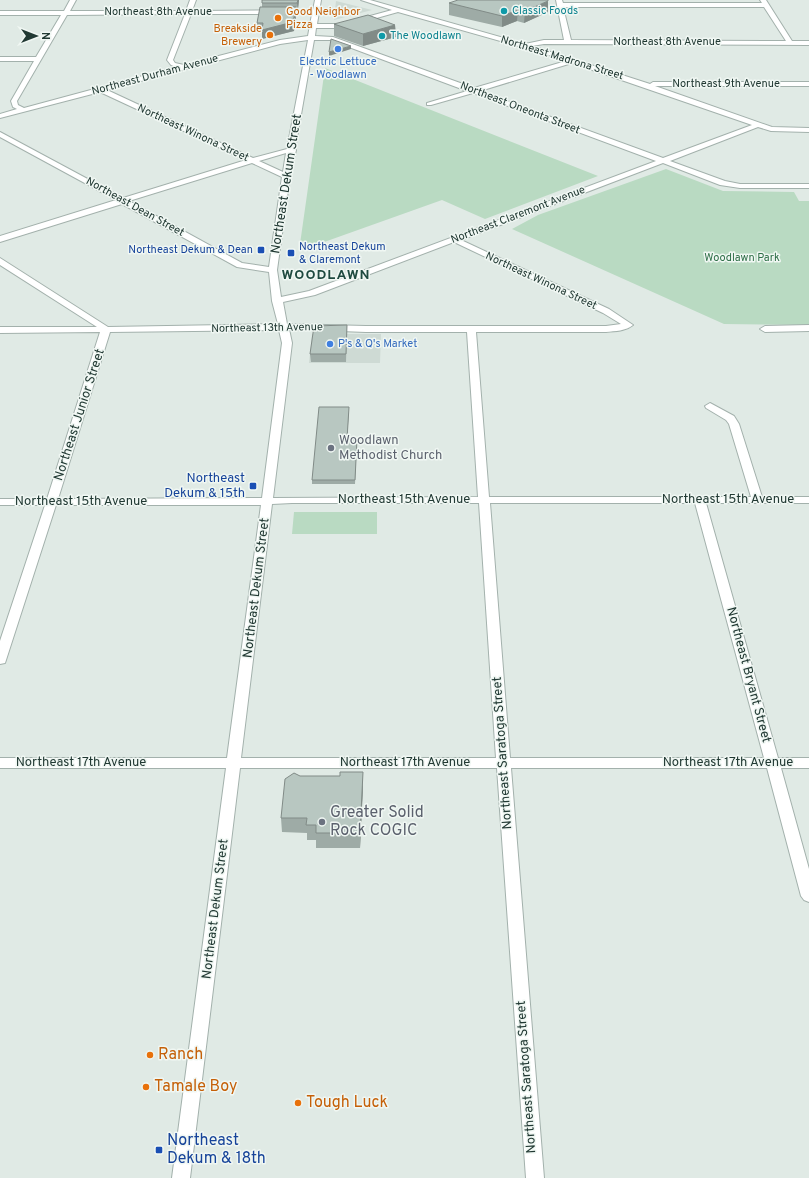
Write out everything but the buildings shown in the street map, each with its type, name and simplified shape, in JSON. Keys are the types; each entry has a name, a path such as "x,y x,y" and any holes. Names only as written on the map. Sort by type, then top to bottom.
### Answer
{"street":[{"path":"23,110 15,106 14,101 73,0"},
{"path":"182,67 173,64 170,60 194,0"},
{"name":"Northeast Dekum Street","path":"182,1178 287,343 277,301 273,270 286,176 292,150 318,0"},
{"name":"Northeast Madrona Street","path":"364,0 572,60 644,84 757,125 776,130 809,130"},
{"path":"568,42 560,3 765,3 790,43"},
{"path":"313,26 342,26 399,10"},
{"name":"Northeast 8th Avenue","path":"0,13 316,12"},
{"name":"Northeast Durham Avenue","path":"0,116 280,42 311,38"},
{"name":"Northeast Oneonta Street","path":"311,38 338,40 728,185 809,186"},
{"name":"Northeast 8th Avenue","path":"525,46 544,42 809,43"},
{"path":"0,59 38,60"},
{"path":"429,104 572,60"},
{"name":"Northeast 9th Avenue","path":"644,84 809,84"},
{"name":"Northeast Winona Street","path":"100,89 251,161 286,176"},
{"name":"Northeast Claremont Avenue","path":"277,301 312,293 757,125"},
{"name":"Northeast Dean Street","path":"0,134 240,265 273,270"},
{"path":"0,240 276,153 292,150"},
{"name":"Northeast Winona Street","path":"453,240 606,311 628,325"},
{"path":"0,261 91,318 105,329"},
{"name":"Northeast 13th Avenue","path":"0,330 283,326 366,329 606,329 628,325"},
{"path":"765,329 809,328"},
{"name":"Northeast Junior Street","path":"0,660 106,336 105,329"},
{"name":"Northeast Saratoga Street","path":"471,329 535,1178"},
{"path":"710,406 726,415 734,424 758,500"},
{"name":"Northeast Bryant Street","path":"700,500 809,896"},
{"name":"Northeast 15th Avenue","path":"0,502 809,500"},
{"name":"Northeast 17th Avenue","path":"0,763 809,763"}],"shaded area":[{"path":"336,1 372,10 334,20"},
{"path":"312,334 381,334 380,363 309,363"}],"green space":[{"path":"325,68 598,176 485,219 442,200 299,251"},
{"name":"Woodlawn Park","path":"666,169 723,191 794,192 799,201 809,201 809,325 724,324 512,229 538,215"},
{"path":"294,512 377,512 377,534 292,534"}],"place":[{"name":"Classic Foods","path":"504,11"},
{"name":"Good Neighbor Pizza","path":"278,18"},
{"name":"Breakside Brewery","path":"270,35"},
{"name":"The Woodlawn","path":"382,36"},
{"name":"Electric Lettuce - Woodlawn","path":"338,49"},
{"name":"Northeast Dekum & Dean","path":"261,250"},
{"name":"Northeast Dekum & Claremont","path":"291,253"},
{"name":"P's & Q's Market","path":"330,344"},
{"name":"Woodlawn Methodist Church","path":"331,448"},
{"name":"Northeast Dekum & 15th","path":"253,486"},
{"name":"Greater Solid Rock COGIC","path":"322,822"},
{"name":"Ranch","path":"150,1055"},
{"name":"Tamale Boy","path":"146,1087"},
{"name":"Tough Luck","path":"298,1103"},
{"name":"Northeast Dekum & 18th","path":"159,1150"}],"district":[{"name":"WOODLAWN","path":"326,275"}]}
